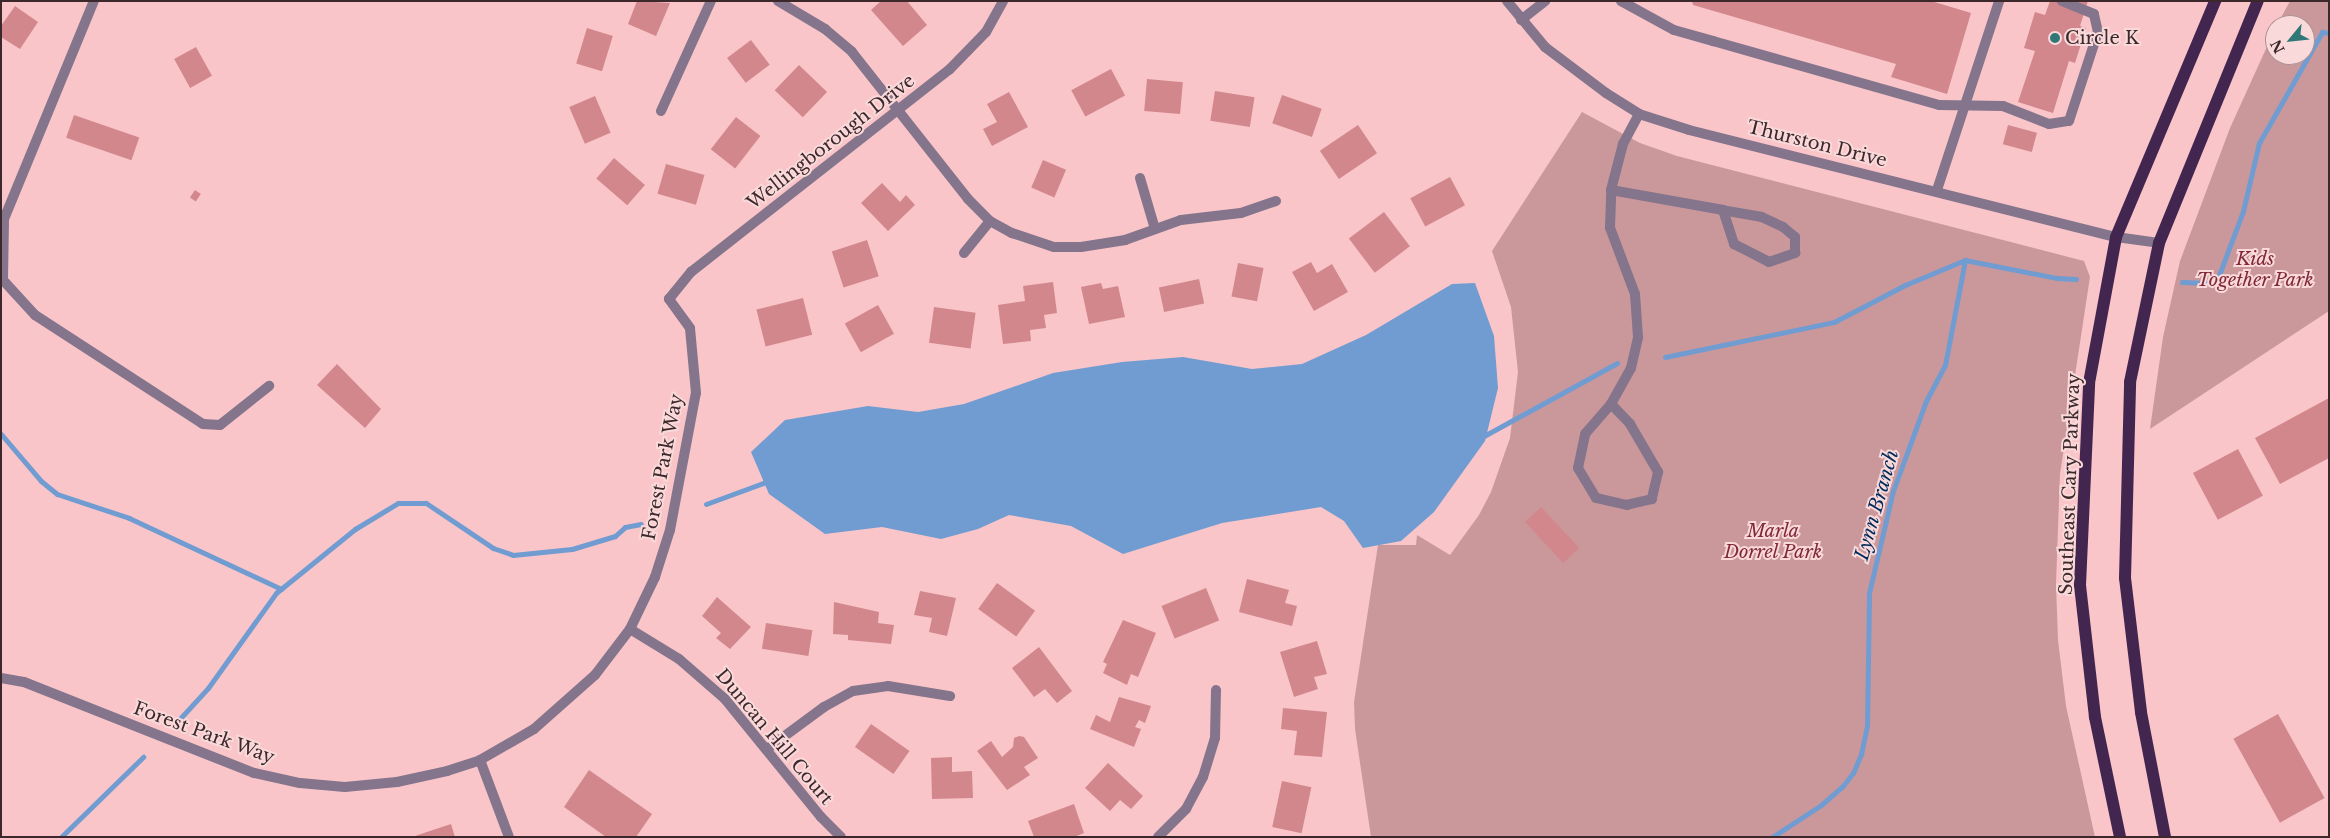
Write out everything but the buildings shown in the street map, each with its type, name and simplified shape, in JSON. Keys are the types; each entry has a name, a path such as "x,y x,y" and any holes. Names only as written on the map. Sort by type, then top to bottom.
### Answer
{"main road":[{"name":"Southeast Cary Parkway","path":"2120,837 2095,717 2080,586 2089,383 2116,236 2215,1"},
{"path":"2165,837 2141,712 2125,578 2130,382 2159,243 2258,1"}],"street":[{"path":"94,1 4,219 2,278 35,315 203,424 220,425 269,386"},
{"path":"661,111 711,1"},
{"path":"778,1 825,29 852,52 952,179 990,221 1012,233 1054,247 1080,247 1125,240 1200,216 1240,214 1276,201"},
{"name":"Wellingborough Drive","path":"669,299 691,272 969,51 986,32 1002,1"},
{"name":"Thurston Drive","path":"1507,1 1545,47 1576,72 1639,114 1689,130 1938,190 2116,236 2159,243"},
{"path":"1521,20 1544,1"},
{"path":"1621,1 1674,30 1939,105 2003,106 2049,124 2069,120 2098,32 2094,14 2061,1"},
{"path":"1938,190 1999,1"},
{"path":"1611,404 1630,424 1658,472 1652,499 1627,505 1596,498 1578,468 1585,434 1611,404 1631,368 1638,313 1635,294 1610,228 1611,190 1623,144 1639,114"},
{"path":"1140,178 1155,229"},
{"path":"1611,190 1723,210 1762,217 1783,227 1795,236 1795,253 1769,262 1734,244 1723,210"},
{"path":"964,253 990,221"},
{"name":"Forest Park Way","path":"1,678 24,682 254,772 300,783 346,787 397,782 480,760 554,714 595,675 630,628 655,577 670,530 696,393 690,328 669,299"},
{"name":"Duncan Hill Court","path":"630,628 703,678 767,749 821,817 841,837"},
{"path":"767,749 824,707 853,691 888,686 950,696"},
{"path":"1158,837 1186,809 1203,777 1215,738 1216,690"},
{"path":"480,760 509,837"}],"green space":[{"name":"Kids Together Park","path":"2290,1 2329,1 2329,311 2150,429 2163,337 2180,261 2230,128 2265,51 2265,65 2315,65 2315,15 2282,15"},
{"name":"Marla Dorrel Park","path":"1582,112 1640,143 1677,156 2084,261 2090,277 2060,474 2056,584 2058,640 2066,706 2095,837 1371,837 1355,729 1354,702 1378,545 1416,545 1417,535 1450,555 1479,515 1491,492 1510,438 1518,372 1511,307 1492,251"}],"water":[{"path":"1475,283 1494,336 1498,388 1485,441 1434,512 1401,541 1363,548 1344,521 1321,507 1222,523 1123,554 1071,526 1009,515 978,529 941,539 882,527 825,534 769,494 751,452 785,420 868,406 918,412 964,404 1053,373 1122,362 1183,357 1252,369 1302,364 1366,335 1452,284"}],"waterway":[{"name":"Lynn Branch","path":"2182,282 2216,283 2243,211 2259,143 2322,32 2329,33"},
{"name":"Lynn Branch","path":"1965,260 2057,278 2076,279"},
{"path":"1665,357 1834,322 1905,285 1965,260"},
{"name":"Lynn Branch","path":"1772,837 1821,805 1842,787 1853,773 1861,754 1867,726 1869,593 1893,491 1926,401 1945,365 1965,260"},
{"path":"1482,437 1617,363"},
{"path":"1,434 41,481 57,494 129,518 281,589"},
{"path":"706,504 769,481"},
{"path":"175,724 208,688 276,593 355,529 398,503 426,503 493,548 513,555 572,549 615,536 625,527 641,524"},
{"path":"61,837 143,757"}],"place":[{"name":"Circle K","path":"2055,38"}]}
